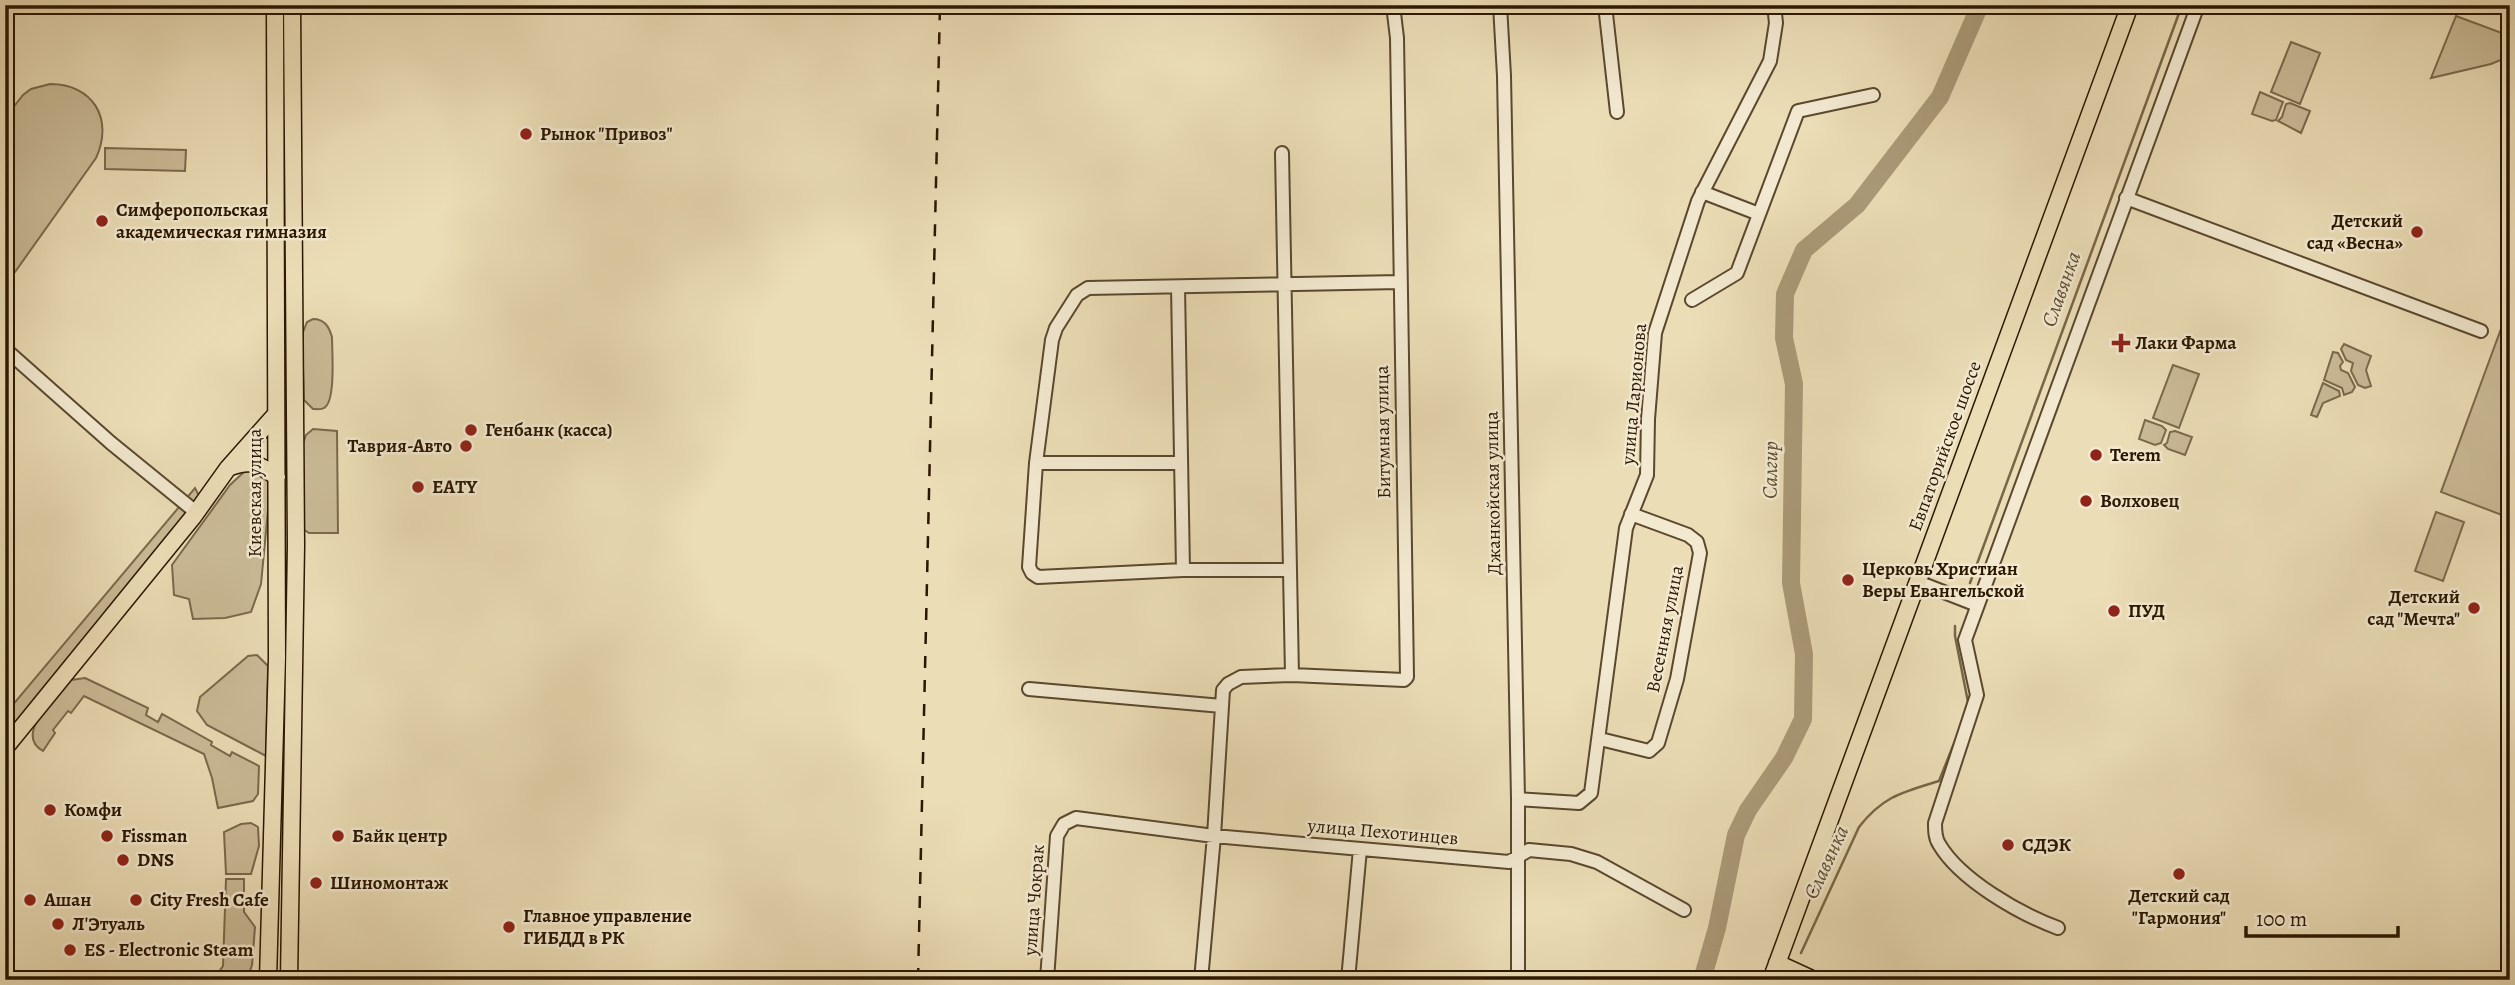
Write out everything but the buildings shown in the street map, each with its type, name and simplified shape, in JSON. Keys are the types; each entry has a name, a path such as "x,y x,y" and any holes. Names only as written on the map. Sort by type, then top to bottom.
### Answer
{"main road":[{"name":"Киевская улица","path":"268,980 277,658 275,5"},
{"name":"Киевская улица","path":"289,980 296,545 292,5"},
{"name":"Евпаторийское шоссе","path":"1771,980 2130,5"},
{"path":"5,748 197,513 228,468 276,414"},
{"path":"228,468 251,462 277,477"},
{"path":"1777,963 1814,980"}],"street":[{"name":"Битумная улица","path":"1222,706 1223,690 1241,677 1292,675 1404,680 1407,677 1397,38 1393,5"},
{"name":"Джанкойская улица","path":"1500,5 1505,90 1518,799 1518,980"},
{"path":"1605,5 1617,112"},
{"name":"улица Ларионова","path":"1518,799 1579,803 1592,788 1626,528 1647,475 1648,419 1655,333 1702,192 1770,61 1776,23 1774,5"},
{"path":"2058,928 2028,916 1964,872 1938,844 1936,823 1977,695 1965,640 2198,5"},
{"path":"1692,300 1737,273 1798,111 1873,95"},
{"path":"1282,153 1292,675"},
{"path":"1702,192 1759,214"},
{"path":"2126,198 2481,331"},
{"path":"1289,570 1183,570 1035,576 1029,567 1036,463 1053,334 1077,295 1088,288 1400,282"},
{"path":"1178,286 1183,570"},
{"path":"5,349 111,443 197,513"},
{"path":"1036,463 1181,463"},
{"name":"Весенняя улица","path":"1600,739 1649,751 1658,743 1677,679 1700,553 1697,542 1689,535 1631,514"},
{"path":"1918,582 1977,605"},
{"path":"1029,688 1222,706 1201,980"},
{"path":"272,812 293,811"},
{"name":"улица Пехотинцев","path":"1063,824 1076,818 1214,836 1508,862 1529,850 1572,854 1597,862 1684,911"},
{"name":"улица Чокрак","path":"1047,980 1057,836 1063,824"},
{"path":"1348,980 1360,849"}],"shaded area":[{"path":"2456,16 2510,36 2503,59 2431,78"},
{"path":"2291,42 2320,53 2300,104 2271,92"},
{"path":"50,84 78,90 96,106 101,117 101,144 96,158 15,272 5,279 5,118 23,95 31,89"},
{"path":"2260,92 2283,102 2276,120 2252,114"},
{"path":"2286,104 2310,111 2301,133 2278,121"},
{"path":"105,148 186,150 185,171 105,169"},
{"path":"2510,308 2510,518 2441,492"},
{"path":"313,319 326,324 332,337 330,396 328,404 320,409 313,409 304,400 302,335 307,322"},
{"path":"2344,344 2371,356 2366,370 2371,386 2365,388 2358,385 2351,371 2353,363 2346,360 2341,349"},
{"path":"2333,352 2338,353 2343,362 2341,370 2348,373 2355,387 2352,392 2344,395 2342,388 2324,380"},
{"path":"2173,365 2199,374 2179,428 2153,418"},
{"path":"2323,383 2339,391 2340,396 2323,403 2317,417 2311,415"},
{"path":"2145,420 2166,430 2161,443 2155,445 2139,439"},
{"path":"313,429 337,431 338,533 309,533 303,529 302,446 306,435"},
{"path":"2170,432 2192,437 2185,455 2164,445"},
{"path":"245,471 258,471 271,479 261,584 251,612 225,618 193,619 189,599 174,595 172,565 230,485"},
{"path":"195,488 202,502 5,743 5,714"},
{"path":"2436,512 2464,522 2443,581 2415,571"},
{"path":"257,655 268,666 266,756 207,725 197,711 200,697 248,656"},
{"path":"85,678 148,708 146,715 158,722 162,714 212,742 211,745 230,756 232,752 259,766 258,794 253,801 218,808 204,754 84,696 53,730 55,733 43,751 35,744 33,735 40,716 71,680"},
{"path":"251,823 258,827 259,846 251,874 226,874 224,832 241,824"},
{"path":"226,879 244,879 244,912 255,927 252,965 247,980 213,980 223,966"}],"waterway":[{"name":"Салгир","path":"1702,980 1717,928 1736,835 1748,810 1784,758 1803,719 1804,654 1791,583 1794,384 1784,338 1785,294 1804,250 1857,205 1940,97 1980,5"},
{"name":"Славянка","path":"1970,583 2182,5"},
{"name":"Славянка","path":"1955,626 1968,702"},
{"name":"Славянка","path":"1801,953 1859,827 1877,808 1894,796 1939,781 1959,731"}],"railway":[{"path":"918,980 940,5"}],"place":[{"name":"Рынок \"Привоз\"","path":"526,134"},
{"name":"Симферопольская академическая гимназия","path":"102,221"},
{"name":"Детский сад «Весна»","path":"2417,232"},
{"name":"Лаки Фарма","path":"2121,343"},
{"name":"Генбанк (касса)","path":"471,430"},
{"name":"Таврия-Авто","path":"466,446"},
{"name":"Terem","path":"2096,455"},
{"name":"EАTY","path":"418,487"},
{"name":"Волховец","path":"2086,501"},
{"name":"Церковь Христиан Веры Евангельской","path":"1848,580"},
{"name":"Детский сад \"Мечта\"","path":"2474,608"},
{"name":"ПУД","path":"2114,611"},
{"name":"Комфи","path":"50,810"},
{"name":"Fissman","path":"107,836"},
{"name":"Байк центр","path":"338,836"},
{"name":"СДЭК","path":"2008,845"},
{"name":"DNS","path":"123,860"},
{"name":"Детский сад \"Гармония\"","path":"2179,874"},
{"name":"Шиномонтаж","path":"316,883"},
{"name":"Ашан","path":"30,900"},
{"name":"City Fresh Cafe","path":"136,900"},
{"name":"Л'Этуаль","path":"58,924"},
{"name":"Главное управление ГИБДД в РК","path":"509,927"},
{"name":"ES - Electronic Steam","path":"70,950"}]}
